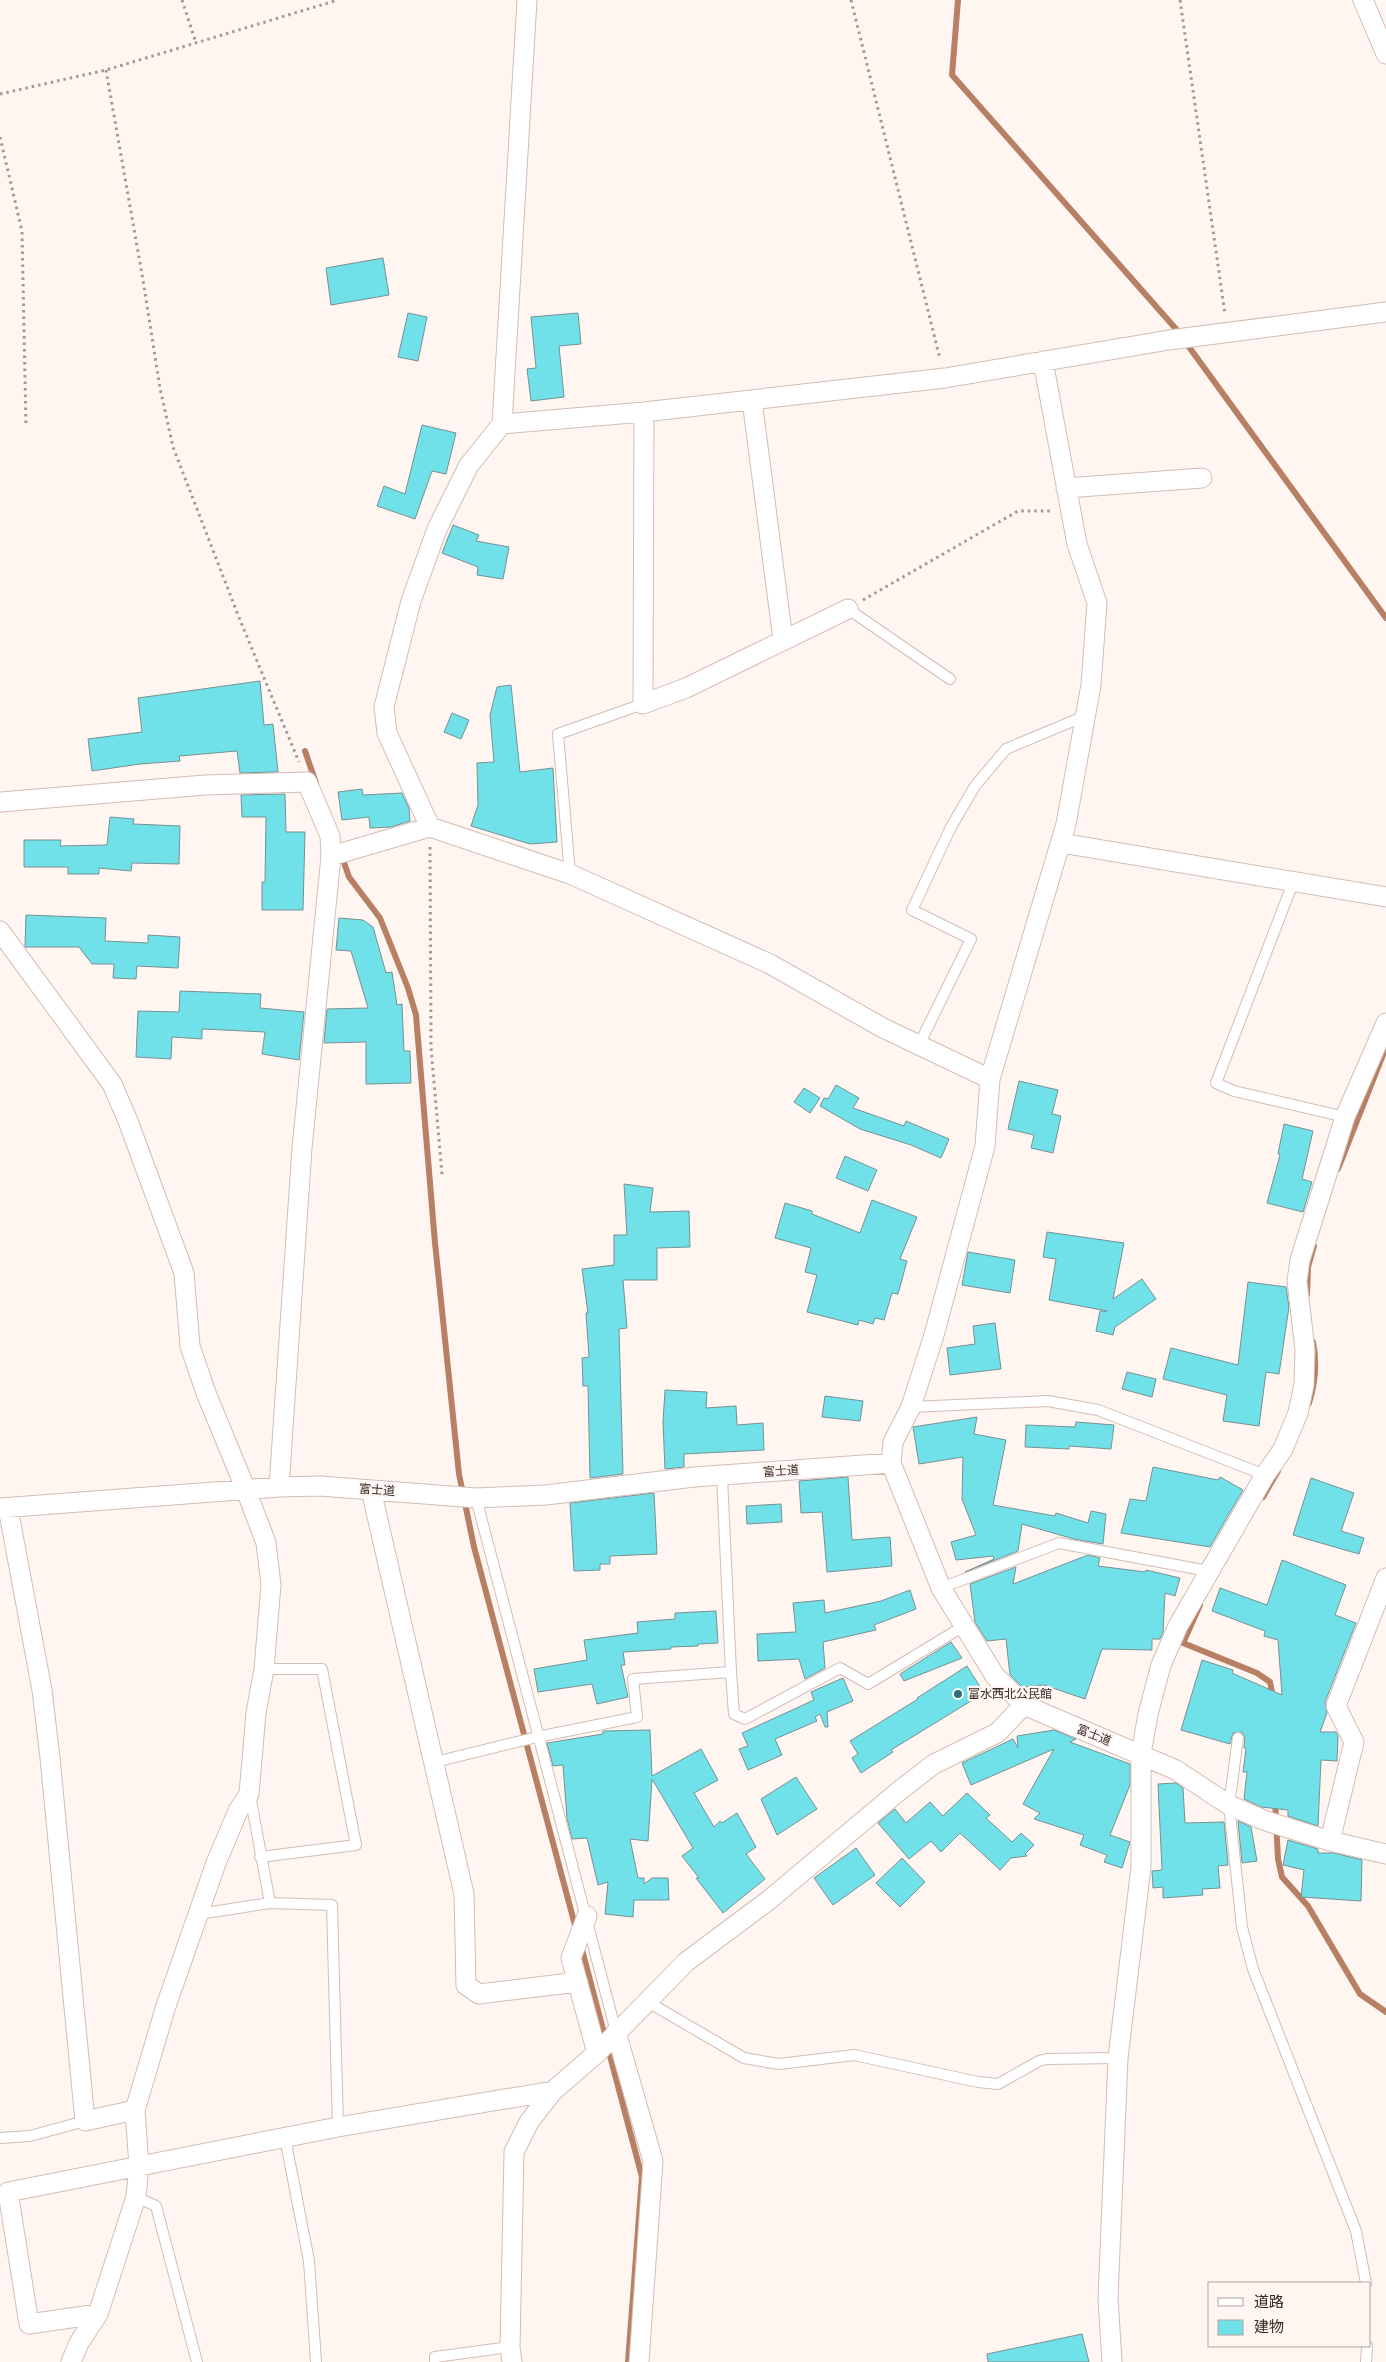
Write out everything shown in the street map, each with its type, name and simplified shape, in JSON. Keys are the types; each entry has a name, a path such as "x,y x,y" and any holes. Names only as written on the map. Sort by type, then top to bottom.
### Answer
{"street":[{"path":"430,827 387,733 384,707 411,601 437,530 469,465 502,424 527,0"},
{"path":"1363,0 1386,54"},
{"path":"502,424 644,412 945,378 1169,340 1386,312"},
{"path":"891,1463 893,1442 910,1407 934,1335 985,1146 990,1079 1061,842 1091,685 1097,603 1077,544 1043,361"},
{"path":"752,400 782,640"},
{"path":"644,412 643,704 686,688 848,609"},
{"path":"1066,488 1202,478"},
{"path":"0,802 206,785 307,782 330,836 332,856 302,1148 279,1487"},
{"path":"332,856 430,827 570,874 770,964 883,1028 990,1079"},
{"path":"1061,842 1386,897"},
{"path":"0,931 112,1084 132,1129 184,1273 190,1346 206,1394 266,1544 271,1585 264,1669 256,1713 249,1794 238,1811 216,1863 166,2006 135,2110 139,2166 136,2197 98,2314 79,2343 71,2362"},
{"path":"1112,2362 1108,2298 1118,2058 1141,1867 1141,1754 1148,1714 1161,1665 1178,1626 1208,1571 1265,1475 1283,1449 1298,1413 1304,1385 1305,1350 1297,1281 1300,1260 1345,1117 1386,1023"},
{"name":"富士道","path":"4,1508 279,1487 320,1486 476,1498 546,1495 694,1477 891,1463 941,1588 995,1676 1024,1705 1176,1770 1229,1805 1266,1821 1330,1841 1386,1854"},
{"path":"371,1490 464,1894 466,1985 479,1994 578,1982"},
{"path":"4,1508 44,1710 86,2122 135,2110"},
{"path":"1330,1841 1354,1742 1336,1706 1386,1578"},
{"path":"511,2355 514,2152 529,2122 553,2092 597,2053 686,1962 770,1900 899,1791 934,1764 997,1733 1024,1705"},
{"path":"587,1916 572,1958 597,2053"},
{"path":"616,2032 653,2160 639,2362"},
{"path":"98,2314 29,2324 8,2192 338,2127 553,2092"}],"lane":[{"path":"848,609 950,679"},
{"path":"570,874 558,734 643,704"},
{"path":"919,1045 971,939 912,910 951,827 975,786 1006,749 1085,716"},
{"path":"1294,880 1216,1083 1234,1091 1345,1117"},
{"path":"910,1407 1048,1401 1098,1410 1265,1475"},
{"path":"722,1476 734,1714 746,1719 840,1668 868,1684 964,1626"},
{"path":"476,1498 537,1737 587,1916 616,2032"},
{"path":"941,1588 1059,1543 1208,1571"},
{"path":"260,1857 356,1845 322,1669 264,1669"},
{"path":"435,1762 537,1737 637,1717 633,1679 731,1672"},
{"path":"1238,1738 1229,1805 1242,1927 1253,1969 1356,2231 1366,2282"},
{"path":"249,1794 270,1903"},
{"path":"199,1914 270,1903 332,1905 338,2127"},
{"path":"648,2002 744,2058 779,2064 854,2055 978,2082 998,2084 1039,2061 1047,2059 1118,2058"},
{"path":"0,2138 30,2136 86,2122"},
{"path":"285,2138 309,2261 316,2362"},
{"path":"136,2197 156,2206 197,2362"},
{"path":"1366,2362 1367,2347"},
{"path":"435,2362 435,2357 511,2355"}],"path":[{"path":"182,0 196,43"},
{"path":"0,94 106,70 338,0"},
{"path":"852,0 910,245 945,378"},
{"path":"1180,0 1227,332"},
{"path":"106,70 160,388 173,447 240,620 307,782"},
{"path":"0,137 22,231 26,427"},
{"path":"848,609 1018,511 1070,510"},
{"path":"430,827 431,1047 442,1176"}],"building":[{"path":"383,258 389,295 331,305 326,268"},
{"path":"408,313 427,317 418,361 398,357"},
{"path":"578,313 581,344 559,346 564,397 531,401 527,369 536,368 531,317"},
{"path":"422,425 456,433 446,474 432,471 415,519 377,506 384,486 405,494"},
{"path":"453,525 479,535 476,541 509,547 503,579 477,575 478,567 442,553"},
{"path":"260,681 264,725 273,724 278,772 240,773 237,751 179,756 180,761 140,764 92,771 88,739 142,732 138,698"},
{"path":"511,685 520,772 553,768 557,842 530,844 471,826 478,805 477,763 494,762 490,715 497,687"},
{"path":"452,713 469,720 461,739 444,732"},
{"path":"362,789 363,795 402,793 409,808 410,821 391,827 370,828 369,817 342,820 338,792"},
{"path":"285,794 286,832 305,832 303,910 262,910 262,882 265,882 266,817 242,817 241,795"},
{"path":"110,817 134,819 133,824 180,826 179,864 132,863 131,871 99,868 99,874 68,874 68,867 24,867 24,840 61,840 60,846 107,845"},
{"path":"26,915 106,918 105,941 148,943 148,935 180,937 178,968 137,966 136,979 113,978 114,964 92,964 79,947 25,947"},
{"path":"339,918 363,920 373,927 386,973 392,972 397,1005 402,1004 404,1051 410,1051 411,1083 366,1084 366,1042 324,1043 327,1009 368,1008 351,951 336,950"},
{"path":"180,991 261,994 260,1008 304,1012 299,1060 262,1054 265,1032 202,1029 202,1039 172,1037 171,1059 136,1057 138,1011 179,1012"},
{"path":"1019,1081 1058,1090 1052,1114 1061,1116 1053,1153 1031,1148 1034,1135 1008,1129"},
{"path":"836,1085 859,1098 853,1108 904,1126 906,1121 949,1139 941,1158 911,1145 860,1129 820,1106 824,1098 828,1099"},
{"path":"804,1088 820,1098 810,1113 794,1102"},
{"path":"1284,1124 1313,1131 1302,1179 1312,1182 1303,1212 1267,1203 1280,1155 1278,1154"},
{"path":"845,1156 877,1170 868,1191 836,1178"},
{"path":"624,1184 653,1188 650,1212 689,1211 690,1247 657,1248 657,1280 623,1280 627,1328 619,1329 623,1474 590,1478 588,1386 583,1386 582,1358 589,1357 586,1313 588,1313 582,1269 614,1265 614,1235 627,1235"},
{"path":"872,1200 917,1217 900,1259 907,1261 898,1294 892,1293 884,1320 875,1318 873,1324 859,1320 858,1325 807,1312 817,1275 805,1272 811,1248 775,1238 785,1203 812,1211 812,1214 860,1233"},
{"path":"1047,1232 1124,1243 1113,1299 1142,1279 1156,1299 1115,1327 1113,1335 1096,1331 1100,1311 1107,1311 1049,1300 1056,1259 1043,1257"},
{"path":"968,1252 1015,1260 1010,1293 962,1285"},
{"path":"1248,1282 1286,1287 1289,1307 1279,1374 1266,1372 1259,1426 1223,1421 1227,1395 1163,1379 1171,1348 1238,1365"},
{"path":"995,1323 1001,1369 950,1375 947,1348 975,1344 973,1326"},
{"path":"1127,1372 1156,1379 1152,1397 1122,1389"},
{"path":"665,1390 707,1392 706,1408 736,1406 737,1425 763,1423 764,1450 684,1454 684,1467 665,1469 663,1422"},
{"path":"825,1396 863,1401 860,1421 822,1417"},
{"path":"977,1417 974,1434 1006,1440 993,1505 1055,1516 1056,1513 1088,1523 1091,1511 1106,1514 1103,1544 1074,1539 1022,1524 1018,1551 965,1572 994,1559 993,1556 956,1560 951,1542 976,1535 962,1499 963,1457 919,1464 913,1427"},
{"path":"1076,1422 1114,1425 1111,1449 1069,1446 1069,1449 1025,1447 1026,1425 1075,1427"},
{"path":"1153,1467 1218,1480 1220,1477 1243,1490 1210,1547 1121,1533 1130,1499 1146,1501"},
{"path":"848,1477 852,1540 890,1537 892,1566 827,1572 822,1512 801,1513 799,1481"},
{"path":"1311,1478 1354,1493 1341,1531 1364,1538 1359,1554 1293,1535"},
{"path":"654,1493 657,1554 610,1556 610,1564 600,1564 600,1570 574,1571 570,1503"},
{"path":"781,1504 782,1522 747,1524 746,1506"},
{"path":"1088,1555 1100,1558 1098,1566 1145,1572 1146,1570 1180,1578 1175,1596 1165,1593 1163,1632 1160,1639 1152,1639 1152,1650 1102,1649 1085,1699 1044,1685 1022,1687 1010,1675 1006,1639 987,1641 975,1622 970,1584 1016,1567 1013,1584"},
{"path":"1282,1560 1346,1585 1335,1615 1356,1623 1325,1702 1327,1713 1320,1732 1336,1732 1338,1736 1337,1761 1321,1760 1318,1826 1288,1816 1288,1810 1261,1807 1244,1799 1247,1772 1243,1772 1246,1749 1244,1748 1245,1738 1242,1732 1233,1733 1230,1744 1181,1730 1202,1660 1233,1670 1232,1673 1282,1695 1278,1640 1264,1636 1265,1631 1212,1611 1220,1588 1267,1605"},
{"path":"910,1590 916,1609 874,1625 876,1630 823,1642 825,1668 805,1679 799,1659 758,1661 757,1634 796,1632 793,1603 824,1600 825,1613 881,1601"},
{"path":"716,1611 718,1643 671,1647 671,1649 623,1652 625,1665 621,1665 628,1697 597,1704 592,1684 538,1692 534,1669 587,1660 584,1640 638,1633 637,1622 675,1619 675,1613"},
{"path":"951,1642 962,1658 904,1681 900,1674"},
{"path":"967,1666 984,1693 891,1750 893,1752 861,1773 852,1758 858,1754 850,1741"},
{"path":"843,1678 853,1701 827,1712 828,1727 825,1727 820,1714 815,1717 817,1721 775,1739 782,1755 748,1770 739,1749 748,1746 742,1733 814,1700 811,1692"},
{"path":"650,1730 652,1776 701,1749 718,1780 694,1793 714,1827 720,1821 722,1823 737,1813 756,1847 746,1854 765,1879 723,1913 682,1856 693,1848 652,1779 648,1841 630,1839 638,1878 644,1878 644,1884 652,1878 668,1878 669,1900 634,1900 633,1917 605,1914 608,1882 598,1885 587,1838 572,1839 567,1818 563,1765 553,1766 547,1743 603,1734 603,1731"},
{"path":"1054,1730 1076,1739 1070,1742 1130,1764 1130,1785 1110,1835 1130,1842 1122,1868 1104,1862 1107,1855 1080,1845 1084,1835 1034,1819 1040,1813 1023,1804 1054,1749 971,1785 962,1763 1013,1739 1018,1748 1017,1736"},
{"path":"796,1777 817,1809 777,1835 761,1799"},
{"path":"1176,1783 1183,1788 1185,1823 1224,1822 1228,1865 1218,1866 1220,1888 1202,1889 1203,1895 1163,1898 1163,1887 1153,1888 1152,1871 1162,1870 1158,1784"},
{"path":"967,1793 990,1815 986,1818 1012,1842 1021,1833 1034,1845 1025,1854 1027,1856 1011,1858 1000,1870 960,1833 941,1852 931,1841 909,1859 878,1823 895,1809 906,1823 930,1802 943,1816"},
{"path":"1238,1821 1251,1827 1257,1861 1242,1863"},
{"path":"1288,1840 1318,1849 1318,1853 1334,1853 1362,1860 1361,1901 1301,1897 1304,1870 1283,1865"},
{"path":"856,1848 875,1875 833,1905 814,1878"},
{"path":"902,1858 925,1882 900,1907 876,1883"},
{"path":"1082,2334 1089,2362 988,2362 987,2354"}],"waterway":[{"path":"958,0 952,75 1176,329 1386,618"},
{"path":"305,751 316,783"},
{"path":"341,854 349,877 380,918 408,988 416,1015 435,1243 459,1474 474,1547 576,1929"},
{"path":"1338,1169 1386,1047"},
{"path":"1307,1295 1308,1267 1314,1246"},
{"path":"1309,1403 1315,1373 1313,1342"},
{"path":"1263,1497 1278,1471"},
{"path":"1200,1605 1183,1643 1257,1673 1270,1682 1273,1697"},
{"path":"1275,1801 1278,1859 1282,1877 1308,1906 1360,1994 1386,2012"},
{"path":"581,1946 642,2177 628,2362"}],"place":[{"name":"富水西北公民館","path":"958,1694"}]}
